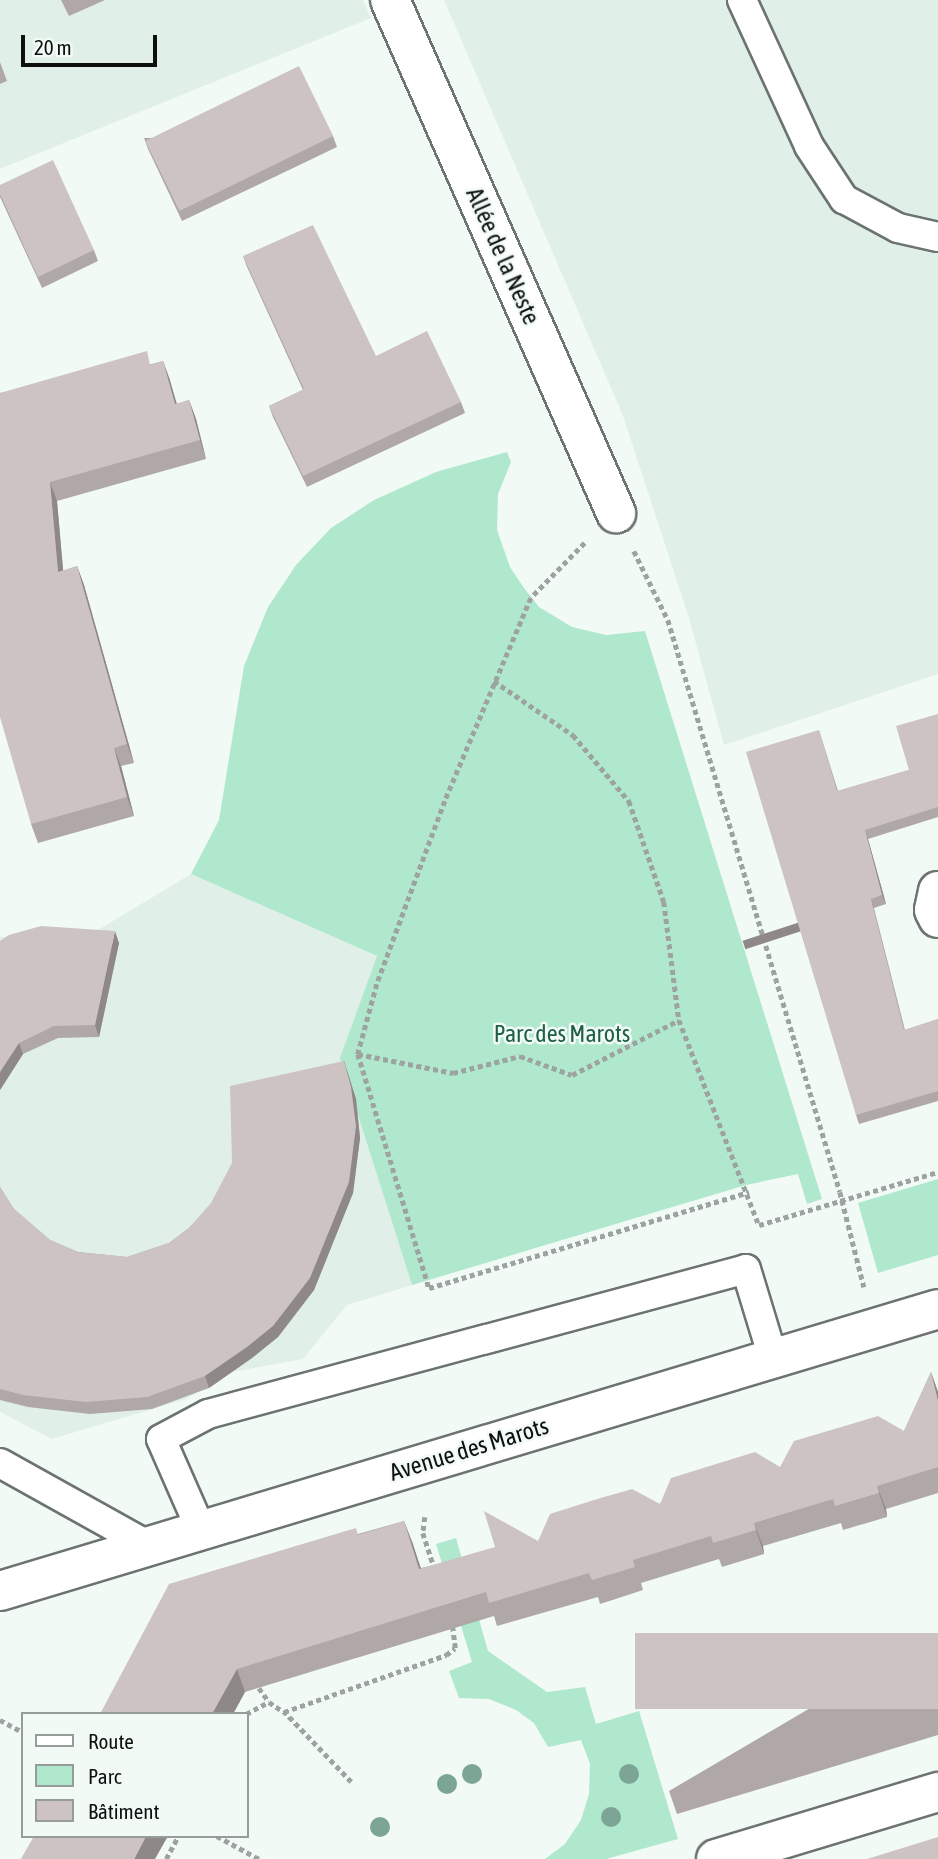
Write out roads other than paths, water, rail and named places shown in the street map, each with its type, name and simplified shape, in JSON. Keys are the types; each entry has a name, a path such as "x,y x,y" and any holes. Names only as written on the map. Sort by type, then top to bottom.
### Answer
{"street":[{"name":"Allée de la Neste","path":"390,0 616,513"},
{"path":"938,891 934,909 938,918"},
{"name":"Avenue des Marots","path":"0,1591 938,1309"},
{"path":"716,1859 938,1792"}],"lane":[{"path":"742,0 809,145 844,199 898,228 938,237"},
{"path":"201,1530 161,1439 208,1414 746,1269 774,1358"},
{"path":"0,1463 149,1546"}],"park label":[{"name":"Parc des Marots","path":"562,1034"}]}
